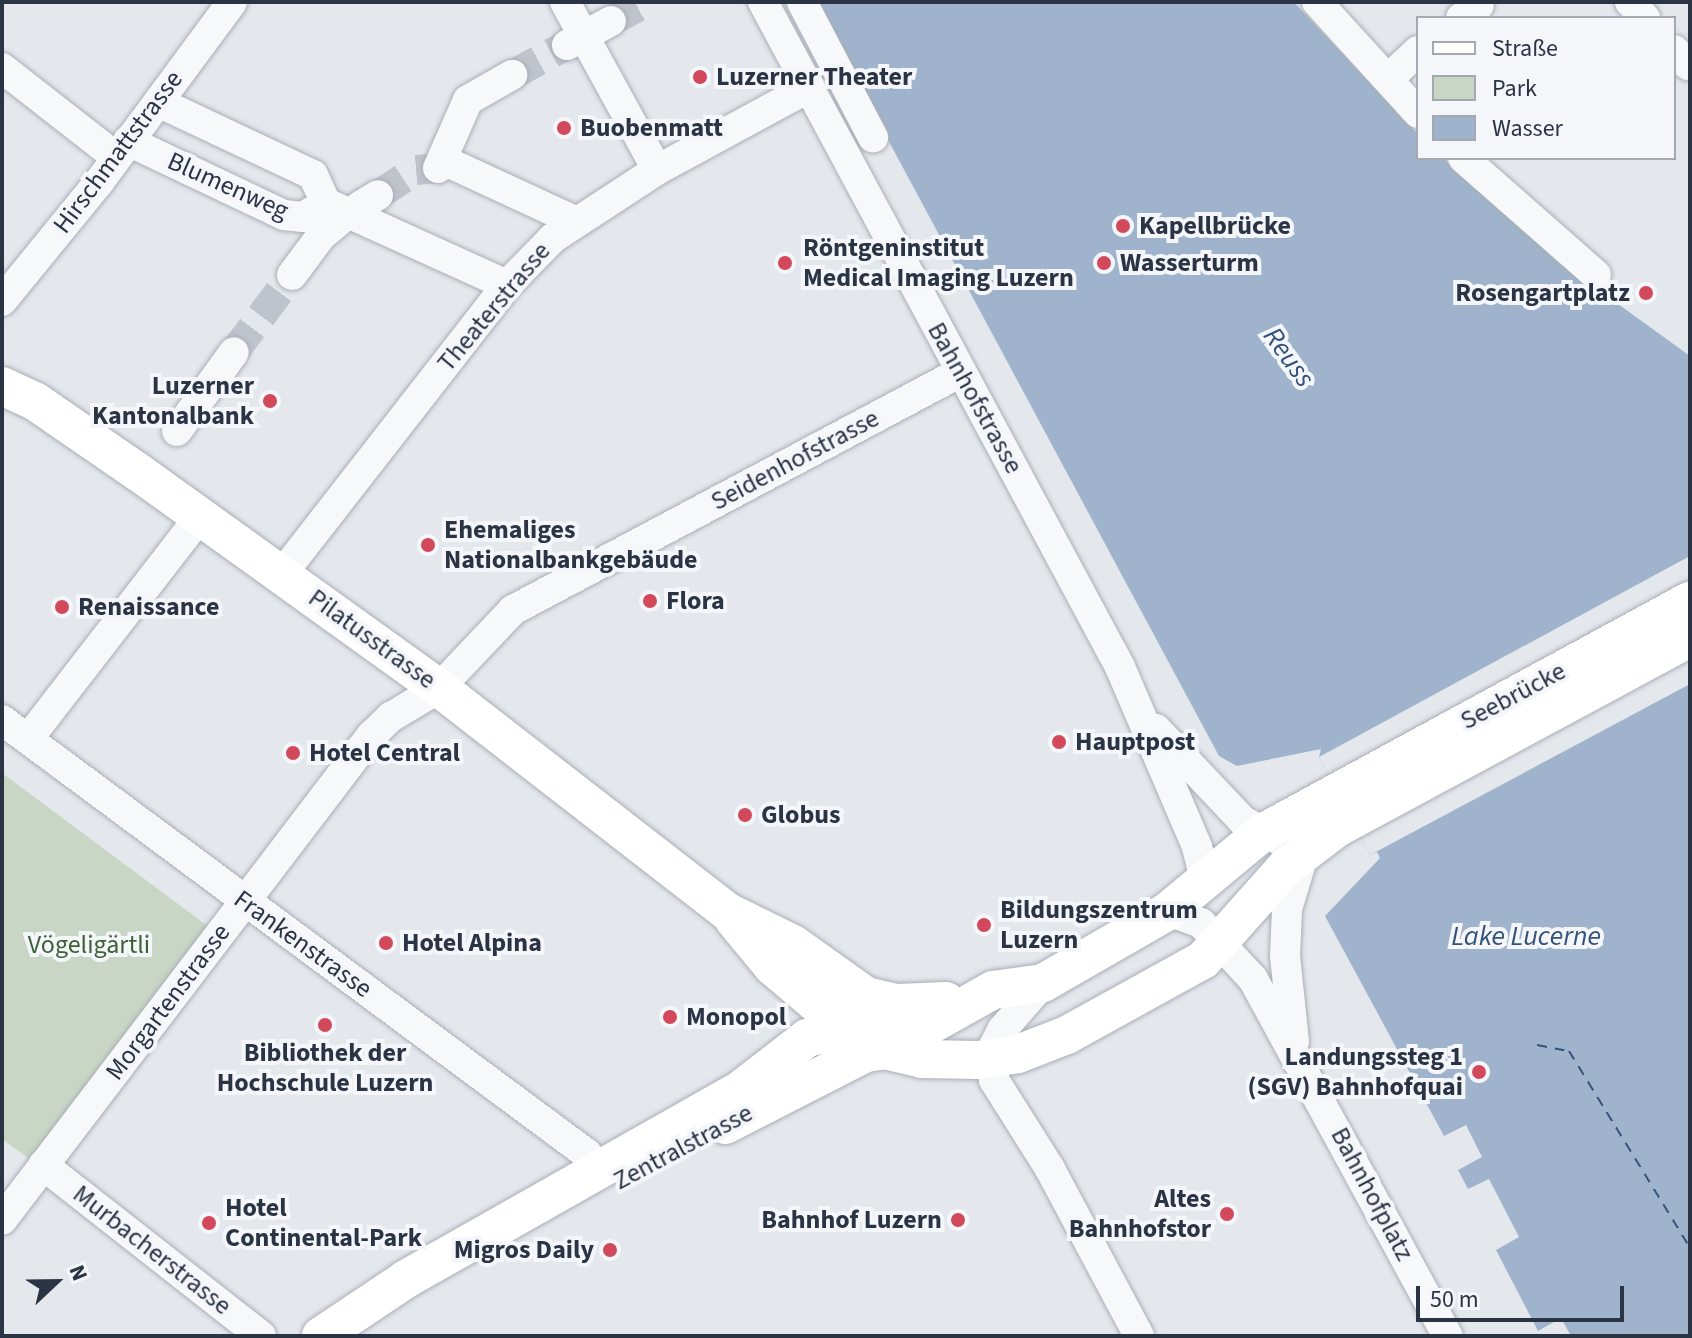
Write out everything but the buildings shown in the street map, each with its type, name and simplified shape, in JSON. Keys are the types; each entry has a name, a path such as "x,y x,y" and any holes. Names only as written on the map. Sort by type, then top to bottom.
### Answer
{"main road":[{"name":"Pilatusstrasse","path":"2,386 36,402 201,515 439,688 728,912 793,944 866,996 897,1003 969,1002"},
{"name":"Seebrücke","path":"1344,806 1690,601"},
{"name":"Seebrücke","path":"1344,806 1690,638"},
{"path":"969,1002 993,990 1043,983 1168,911 1262,833 1344,806"},
{"path":"993,1058 1067,1035 1193,967 1222,942 1344,806"},
{"name":"Pilatusstrasse","path":"728,912 772,966 842,1029 884,1050"},
{"name":"Zentralstrasse","path":"321,1336 385,1297 406,1279 600,1172 740,1090 807,1038 842,1029 927,1027 969,1002"},
{"name":"Zentralstrasse","path":"385,1297 412,1294 848,1059 884,1050 944,1061 993,1058"}],"street":[{"name":"Hirschmattstrasse","path":"2,301 122,149 232,2"},
{"path":"565,2 574,41 653,162"},
{"name":"Bahnhofstrasse","path":"763,2 1141,710 1205,878"},
{"path":"802,2 873,137"},
{"path":"1317,2 1416,111"},
{"path":"574,41 611,21"},
{"path":"1388,79 1416,53"},
{"name":"Blumenweg","path":"2,68 122,149 284,215 303,217 351,206"},
{"path":"512,75 468,100 440,164 575,221"},
{"name":"Theaterstrasse","path":"282,574 507,285 575,221 657,170 810,87"},
{"name":"Blumenweg","path":"158,102 313,175 351,206 507,285"},
{"path":"1465,160 1596,275"},
{"path":"292,275 321,236 351,206"},
{"path":"177,431 234,352"},
{"name":"Seidenhofstrasse","path":"439,688 513,610 959,373"},
{"path":"28,739 201,515"},
{"name":"Morgartenstrasse","path":"2,1220 371,736 439,688"},
{"name":"Bahnhofstrasse","path":"1141,710 1204,784 1262,833"},
{"name":"Frankenstrasse","path":"2,720 587,1154 600,1172"},
{"path":"1262,833 1304,853"},
{"name":"Bahnhofplatz","path":"1295,1052 1285,956 1287,909 1304,853"},
{"name":"Bahnhofplatz","path":"1168,911 1187,914 1222,942 1253,979 1448,1336"},
{"path":"1043,983 1002,1030 993,1058 994,1080 1002,1098 1034,1143 1139,1336"},
{"name":"Murbacherstrasse","path":"43,1165 261,1336"}],"green space":[{"name":"Vögeligärtli","path":"2,773 209,927 35,1163 2,1139"}],"water":[{"path":"814,2 1294,2 1416,132 1416,160 1445,160 1589,283 1690,356 1690,1336 1571,1336 1561,1318 1538,1331 1496,1250 1519,1237 1489,1179 1468,1189 1458,1170 1482,1157 1466,1125 1444,1136 1325,916 1380,858 1377,852 1370,855 1319,757 1321,749 1237,766 1219,756"}],"pier":[{"path":"1690,556 1690,684 1370,855 1319,757"}],"ferry route":[{"path":"1537,1045 1569,1051 1690,1248"}],"tunnel":[{"path":"611,21 647,2"},
{"path":"512,75 565,46"},
{"path":"378,195 416,170 438,168"},
{"path":"234,352 292,275"}],"place":[{"name":"Luzerner Theater","path":"700,77"},
{"name":"Buobenmatt","path":"564,128"},
{"name":"Kapellbrücke","path":"1123,226"},
{"name":"Röntgeninstitut Medical Imaging Luzern","path":"785,263"},
{"name":"Wasserturm","path":"1104,263"},
{"name":"Rosengartplatz","path":"1646,293"},
{"name":"Luzerner Kantonalbank","path":"270,401"},
{"name":"Ehemaliges Nationalbankgebäude","path":"428,545"},
{"name":"Flora","path":"650,601"},
{"name":"Renaissance","path":"62,607"},
{"name":"Hauptpost","path":"1059,742"},
{"name":"Hotel Central","path":"293,753"},
{"name":"Globus","path":"745,815"},
{"name":"Bildungszentrum Luzern","path":"984,925"},
{"name":"Hotel Alpina","path":"386,943"},
{"name":"Monopol","path":"670,1017"},
{"name":"Bibliothek der Hochschule Luzern","path":"325,1025"},
{"name":"Landungssteg 1 (SGV) Bahnhofquai","path":"1479,1072"},
{"name":"Altes Bahnhofstor","path":"1227,1214"},
{"name":"Bahnhof Luzern","path":"958,1220"},
{"name":"Hotel Continental-Park","path":"209,1223"},
{"name":"Migros Daily","path":"610,1250"}],"water label":[{"name":"Reuss","path":"1289,357"},
{"name":"Lake Lucerne","path":"1526,936"}]}
